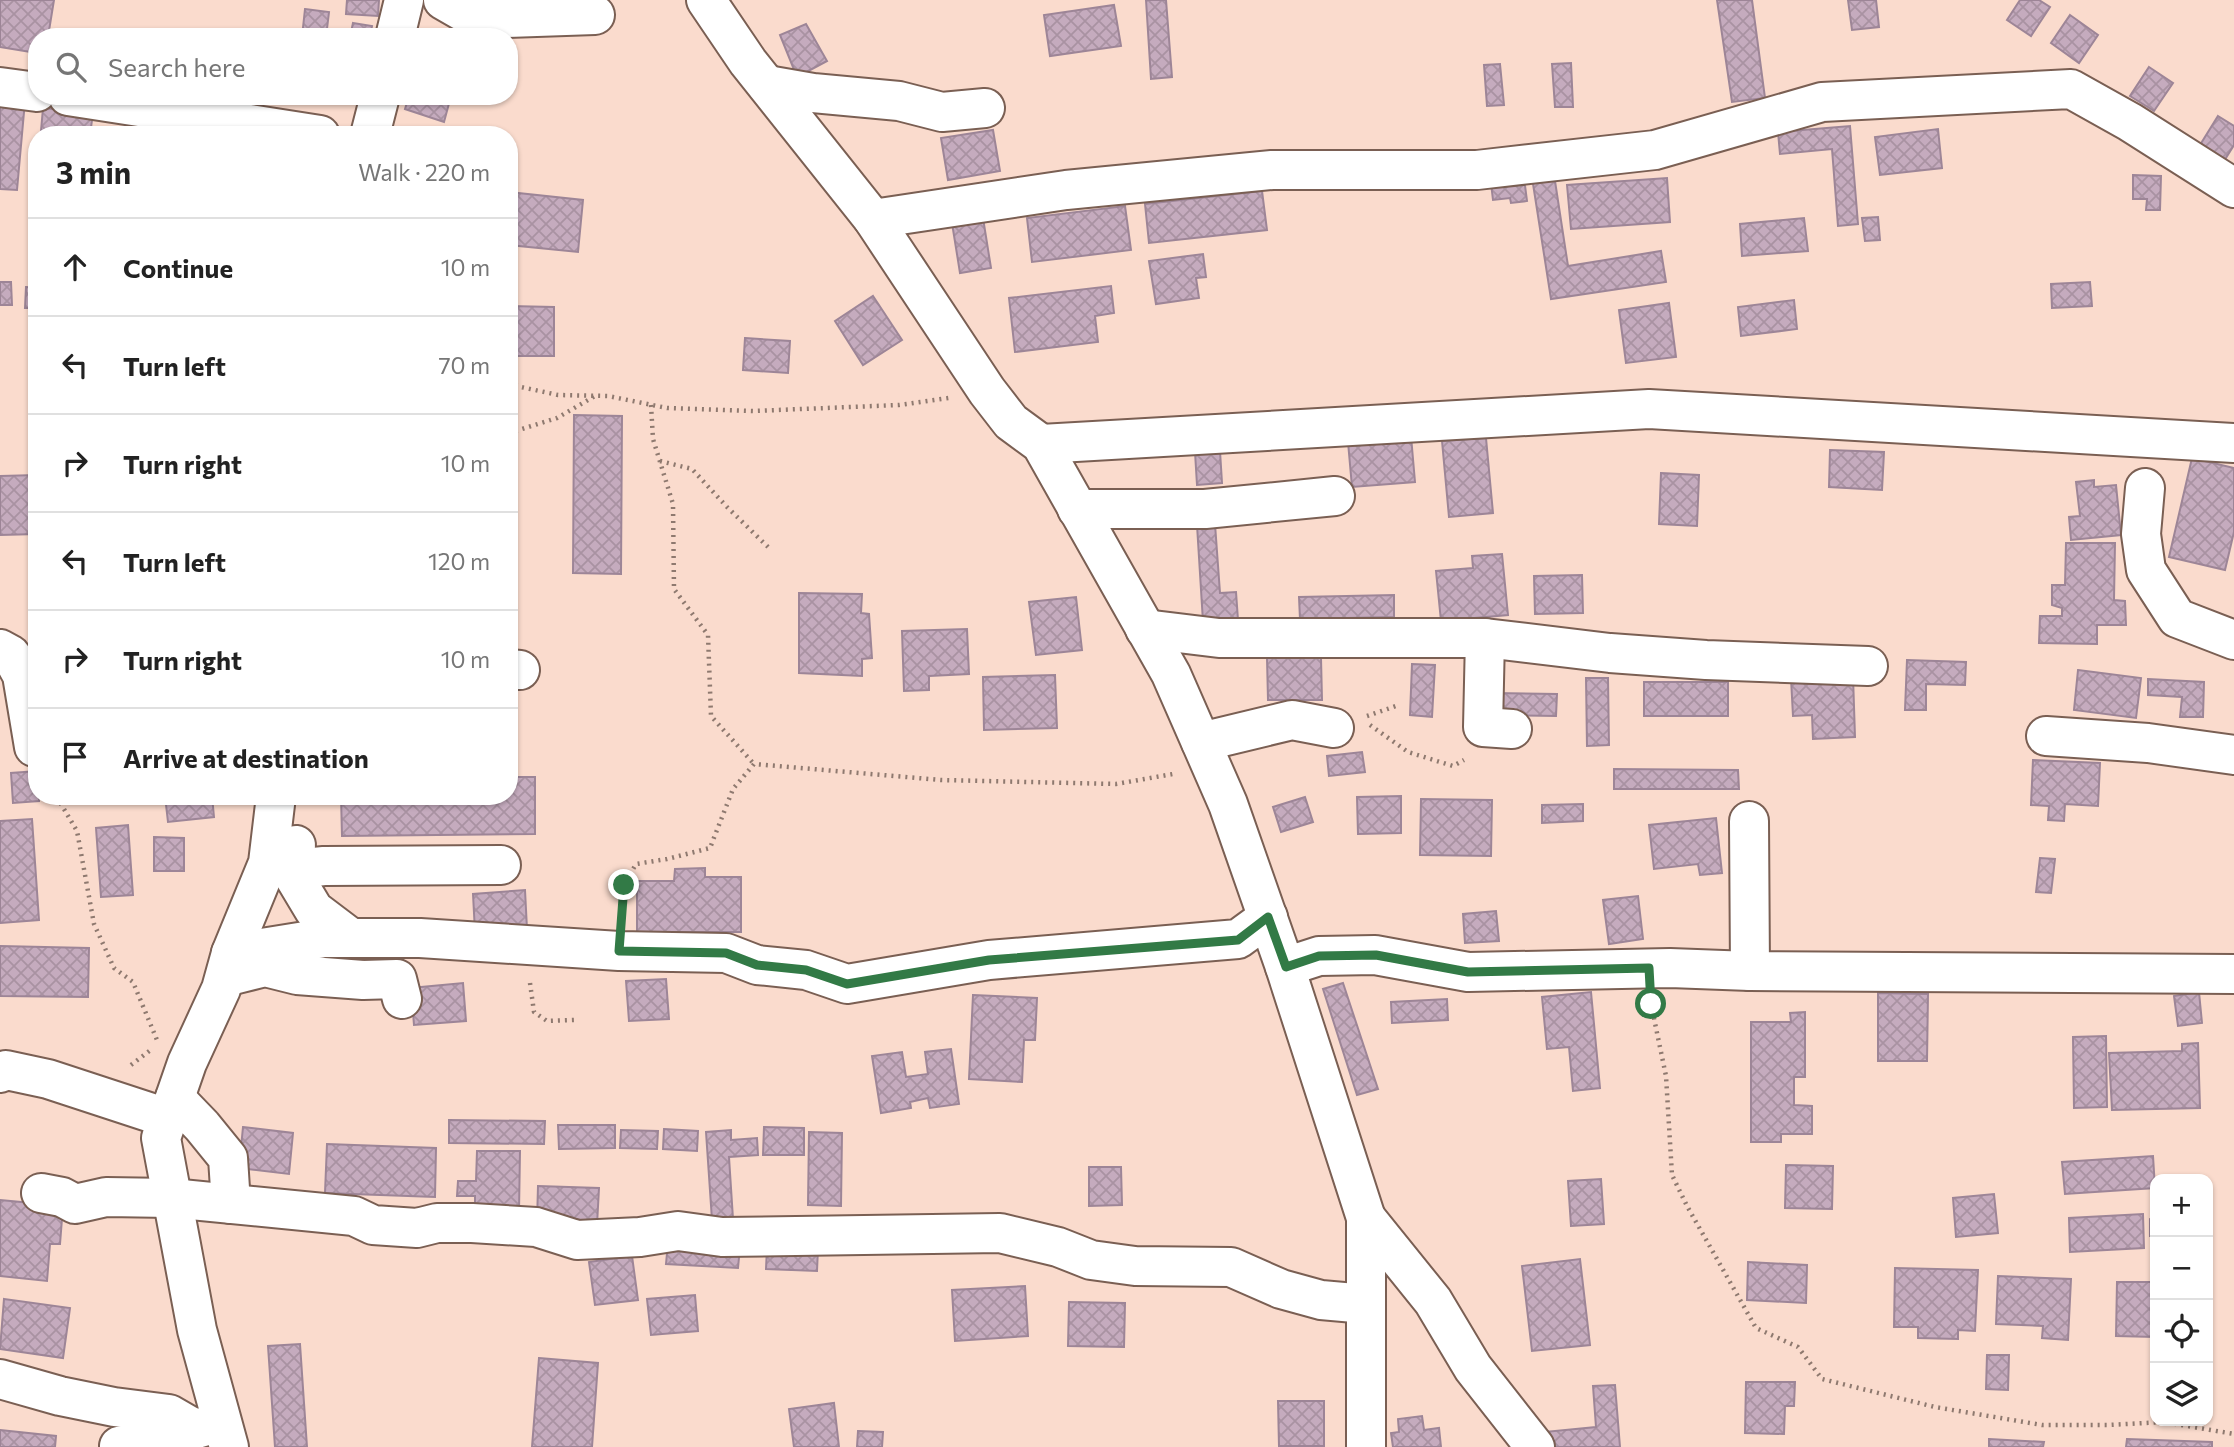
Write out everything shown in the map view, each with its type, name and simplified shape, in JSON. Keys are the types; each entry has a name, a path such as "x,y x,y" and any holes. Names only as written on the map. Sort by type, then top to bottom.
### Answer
{"street":[{"path":"397,28 404,0"},
{"path":"443,0 477,19 596,15"},
{"path":"706,0 748,62 873,219 987,391 1011,422 1041,444 1171,674 1228,804 1286,967 1366,1218 1366,1447"},
{"path":"767,85 813,93 899,101 942,113 985,108"},
{"path":"0,87 28,91"},
{"path":"873,219 1066,190 1272,170 1477,170 1655,150 1822,102 2071,89 2130,122 2234,188"},
{"path":"126,105 262,126"},
{"path":"372,126 378,105"},
{"path":"1041,444 1649,408 2234,443"},
{"path":"2145,488 2141,534 2146,570 2177,618 2234,640"},
{"path":"1077,509 1205,509 1335,496"},
{"path":"1145,629 1219,638 1485,638 1623,654 1868,666"},
{"path":"1485,638 1498,728"},
{"path":"0,649 10,654 22,675 24,747"},
{"path":"1206,754 1292,720 1347,723"},
{"path":"2046,736 2148,743 2234,755"},
{"path":"277,805 285,869 314,911 351,938"},
{"path":"215,1432 161,1138 187,1063 221,989 227,965 285,869 297,805"},
{"path":"1749,821 1751,971"},
{"path":"285,869 324,866 501,865"},
{"path":"227,965 324,938 420,938 619,951 726,953 757,965 806,970 847,984 989,960 1238,940 1268,917"},
{"path":"1286,967 1319,956 1376,955 1468,972 1649,968 2234,974"},
{"path":"227,965 265,967 297,975 363,980 397,979 402,999"},
{"path":"0,1073 6,1070 48,1079 92,1093 171,1108 202,1126 228,1157 231,1204"},
{"path":"41,1193 75,1203 106,1197 172,1198 355,1216 373,1225 417,1228 438,1223 472,1223 537,1227 577,1240 640,1237 678,1231 722,1237 1000,1234 1058,1247 1091,1260 1135,1266 1231,1267 1281,1289 1321,1300 1366,1304"},
{"path":"1366,1218 1433,1301 1474,1368 1535,1447"},
{"path":"0,1379 35,1390 114,1407 169,1414 215,1432"},
{"path":"119,1446 215,1432"}],"path":[{"path":"518,386 558,395 596,396 667,408 753,411 899,405 987,391"},
{"path":"518,430 556,418 596,396"},
{"path":"651,404 653,439 673,505 674,589 708,635 711,716 754,764 941,780 1116,784 1206,754"},
{"path":"659,461 692,469 768,547"},
{"path":"1347,723 1408,752 1453,766 1482,748 1498,728"},
{"path":"619,951 624,885 636,864 710,848 733,789 754,764"},
{"path":"62,805 77,831 94,923 114,968 133,982 159,1044 92,1093"},
{"path":"530,944 534,1012 547,1021 574,1020"},
{"path":"1649,968 1651,1004 1666,1076 1672,1175 1756,1328 1798,1347 1822,1379 1935,1407 2042,1425 2164,1422 2234,1434"}],"building":[{"path":"0,0 54,0 49,28 28,28 28,52 0,47"},
{"path":"347,0 379,0 378,16 346,14"},
{"path":"1146,0 1166,0 1172,77 1151,79"},
{"path":"1717,0 1752,0 1765,98 1732,102"},
{"path":"1848,0 1876,0 1879,27 1852,30"},
{"path":"2020,0 2039,0 2050,7 2031,36 2007,20"},
{"path":"1114,5 1121,46 1050,56 1044,15"},
{"path":"305,9 329,12 327,28 303,28"},
{"path":"2070,15 2098,35 2079,63 2051,43"},
{"path":"353,23 372,26 372,28 352,28"},
{"path":"806,24 827,61 797,77 780,35"},
{"path":"1571,63 1573,107 1555,107 1552,64"},
{"path":"1500,64 1504,105 1487,106 1484,65"},
{"path":"2149,67 2173,83 2154,111 2130,96"},
{"path":"0,98 25,101 17,190 0,189"},
{"path":"406,105 449,105 444,122 405,109"},
{"path":"43,108 93,113 91,126 41,126"},
{"path":"2218,116 2234,126 2234,145 2224,161 2200,145"},
{"path":"1850,126 1858,224 1838,226 1832,149 1780,154 1778,132"},
{"path":"1938,129 1942,168 1880,175 1875,137"},
{"path":"993,130 1000,171 948,180 941,138"},
{"path":"1553,168 1568,266 1661,251 1666,282 1551,299 1531,171"},
{"path":"1523,170 1527,201 1511,203 1510,198 1493,200 1490,175"},
{"path":"2133,175 2161,176 2160,210 2146,210 2147,199 2133,199"},
{"path":"1667,178 1670,222 1571,229 1567,185"},
{"path":"1262,191 1267,230 1149,243 1145,204"},
{"path":"518,193 583,200 578,252 518,246"},
{"path":"1125,206 1131,250 1032,262 1027,218"},
{"path":"1878,217 1880,240 1865,241 1862,218"},
{"path":"983,218 991,268 960,273 952,223"},
{"path":"1804,218 1808,251 1742,256 1740,224"},
{"path":"1203,254 1206,277 1196,278 1199,298 1156,304 1149,261"},
{"path":"0,282 11,282 12,305 0,305"},
{"path":"2090,282 2092,306 2052,308 2051,284"},
{"path":"1111,286 1114,313 1095,316 1098,342 1015,352 1009,298"},
{"path":"26,287 28,287 28,308 25,308"},
{"path":"873,296 902,340 863,365 835,321"},
{"path":"1794,300 1797,329 1741,336 1738,307"},
{"path":"1669,303 1676,357 1626,363 1619,310"},
{"path":"518,306 554,307 554,356 518,356"},
{"path":"745,338 790,341 788,373 743,370"},
{"path":"574,415 622,416 621,574 573,573"},
{"path":"1411,436 1415,482 1352,487 1348,442"},
{"path":"1486,438 1493,513 1449,517 1442,441"},
{"path":"1830,450 1884,452 1882,490 1829,487"},
{"path":"1220,451 1222,483 1197,485 1195,452"},
{"path":"2192,458 2234,468 2234,532 2225,570 2169,557"},
{"path":"1661,473 1699,475 1697,526 1659,524"},
{"path":"28,475 28,534 0,535 0,476"},
{"path":"2094,480 2094,487 2116,485 2121,535 2071,540 2069,517 2080,516 2076,482"},
{"path":"1215,524 1220,593 1236,592 1238,620 1203,622 1197,525"},
{"path":"2066,543 2115,543 2114,600 2125,601 2126,625 2097,625 2097,644 2039,643 2040,616 2062,616 2062,608 2052,605 2052,585 2065,585"},
{"path":"1502,554 1508,615 1441,621 1436,571 1473,568 1472,556"},
{"path":"1582,575 1583,613 1535,614 1534,576"},
{"path":"799,593 862,594 861,613 869,614 872,658 862,659 862,676 799,673"},
{"path":"1394,595 1394,617 1300,619 1299,597"},
{"path":"1076,597 1082,650 1036,655 1029,602"},
{"path":"967,629 969,674 929,676 929,690 904,691 902,631"},
{"path":"1267,658 1321,658 1322,700 1268,700"},
{"path":"1907,660 1966,662 1965,685 1926,684 1926,710 1905,710"},
{"path":"1412,664 1435,665 1432,717 1410,715"},
{"path":"2078,670 2141,678 2136,718 2074,710"},
{"path":"1055,675 1057,728 984,730 983,677"},
{"path":"1853,676 1855,737 1813,739 1812,715 1793,716 1791,678"},
{"path":"1586,678 1608,678 1609,745 1587,746"},
{"path":"2148,679 2204,682 2203,717 2180,717 2182,697 2148,695"},
{"path":"1644,682 1728,682 1728,716 1644,716"},
{"path":"1493,693 1557,694 1556,716 1493,715"},
{"path":"1362,752 1365,772 1329,776 1327,756"},
{"path":"2033,760 2100,763 2098,806 2065,804 2064,821 2048,820 2049,806 2031,805"},
{"path":"1614,769 1738,770 1739,789 1614,789"},
{"path":"28,772 28,802 13,803 11,773"},
{"path":"518,777 535,777 535,834 342,836 341,805 518,805"},
{"path":"1401,796 1401,833 1358,834 1357,797"},
{"path":"1305,797 1313,822 1281,832 1273,807"},
{"path":"1421,799 1492,800 1491,856 1420,855"},
{"path":"1583,804 1583,821 1542,823 1542,805"},
{"path":"166,805 213,805 214,817 168,822"},
{"path":"1716,818 1722,873 1700,875 1698,864 1654,869 1649,825"},
{"path":"32,819 39,920 0,923 0,821"},
{"path":"128,825 133,895 101,897 96,828"},
{"path":"154,837 184,838 184,871 154,871"},
{"path":"2040,858 2055,859 2051,893 2036,892"},
{"path":"705,868 705,877 741,877 741,932 637,932 637,881 674,881 675,869"},
{"path":"525,890 527,929 475,932 473,894"},
{"path":"1638,896 1643,939 1609,944 1603,900"},
{"path":"1496,911 1499,941 1465,943 1463,914"},
{"path":"0,946 89,948 88,997 0,996"},
{"path":"666,979 669,1019 629,1021 626,981"},
{"path":"463,983 466,1021 414,1025 411,988"},
{"path":"1343,983 1378,1089 1357,1095 1323,989"},
{"path":"1591,992 1600,1088 1573,1091 1569,1047 1547,1049 1542,997"},
{"path":"2199,992 2202,1023 2178,1026 2174,996"},
{"path":"1878,993 1928,994 1927,1061 1878,1061"},
{"path":"973,995 1037,998 1035,1040 1024,1040 1022,1082 969,1079"},
{"path":"1447,999 1448,1020 1392,1023 1391,1002"},
{"path":"1805,1012 1805,1077 1794,1077 1794,1105 1812,1106 1812,1134 1781,1134 1781,1142 1751,1142 1751,1022 1791,1022 1790,1013"},
{"path":"2106,1036 2107,1107 2074,1108 2073,1037"},
{"path":"2198,1043 2200,1108 2112,1110 2109,1053 2182,1051 2182,1044"},
{"path":"951,1049 959,1104 930,1108 928,1098 910,1102 911,1108 881,1113 872,1056 902,1052 906,1077 928,1074 925,1052"},
{"path":"449,1120 545,1121 544,1144 449,1143"},
{"path":"558,1125 615,1125 615,1148 559,1149"},
{"path":"243,1127 293,1133 289,1174 239,1168"},
{"path":"764,1127 804,1128 804,1155 763,1155"},
{"path":"664,1129 698,1131 697,1151 663,1149"},
{"path":"621,1130 658,1131 657,1149 620,1148"},
{"path":"731,1130 731,1140 757,1138 758,1155 729,1157 733,1219 712,1220 706,1132"},
{"path":"809,1132 842,1133 841,1206 808,1205"},
{"path":"327,1144 436,1148 435,1197 325,1193"},
{"path":"477,1151 520,1151 519,1212 475,1211 475,1196 457,1196 458,1181 476,1181"},
{"path":"2153,1156 2154,1174 2150,1174 2150,1188 2065,1194 2062,1162"},
{"path":"1786,1165 1833,1166 1832,1209 1785,1208"},
{"path":"1089,1167 1121,1167 1122,1205 1089,1206"},
{"path":"1601,1179 1604,1224 1571,1226 1568,1181"},
{"path":"538,1186 599,1188 597,1225 537,1222"},
{"path":"1994,1194 1998,1233 1956,1237 1953,1198"},
{"path":"0,1200 63,1206 60,1244 50,1244 47,1281 0,1276"},
{"path":"2143,1214 2144,1248 2070,1252 2069,1218"},
{"path":"668,1243 740,1247 738,1268 666,1264"},
{"path":"767,1247 818,1248 817,1271 766,1269"},
{"path":"632,1256 638,1300 595,1305 589,1262"},
{"path":"1580,1259 1590,1345 1532,1351 1522,1266"},
{"path":"1748,1262 1807,1265 1806,1303 1747,1300"},
{"path":"1895,1268 1978,1270 1975,1331 1958,1330 1958,1339 1918,1338 1918,1327 1894,1327"},
{"path":"1998,1276 2071,1279 2068,1340 2042,1338 2043,1326 1996,1324"},
{"path":"2117,1282 2150,1282 2150,1337 2116,1336"},
{"path":"1025,1286 1028,1336 955,1341 952,1290"},
{"path":"695,1295 698,1331 651,1335 647,1299"},
{"path":"4,1299 70,1308 63,1358 0,1349"},
{"path":"1069,1302 1125,1303 1124,1347 1068,1346"},
{"path":"300,1344 307,1447 275,1447 268,1346"},
{"path":"1987,1355 2009,1355 2008,1390 1986,1389"},
{"path":"539,1358 598,1363 592,1447 532,1447"},
{"path":"1746,1382 1795,1382 1794,1406 1785,1406 1784,1434 1745,1433"},
{"path":"1615,1385 1620,1447 1555,1447 1544,1432 1596,1427 1593,1386"},
{"path":"1278,1401 1324,1401 1324,1446 1279,1446"},
{"path":"834,1403 839,1447 794,1447 789,1409"},
{"path":"1422,1416 1424,1430 1439,1428 1441,1447 1393,1447 1391,1433 1399,1432 1398,1419"},
{"path":"0,1430 56,1436 55,1447 0,1447"},
{"path":"858,1431 883,1432 882,1447 857,1447"},
{"path":"1989,1439 2044,1442 2043,1447 1989,1447"},
{"path":"2127,1439 2212,1442 2212,1447 2126,1447"}],"route":[{"path":"624,885 619,951 726,953 757,965 806,970 847,984 989,960 1238,940 1268,917 1286,967 1319,956 1376,955 1468,972 1649,968 1651,1004"}]}
